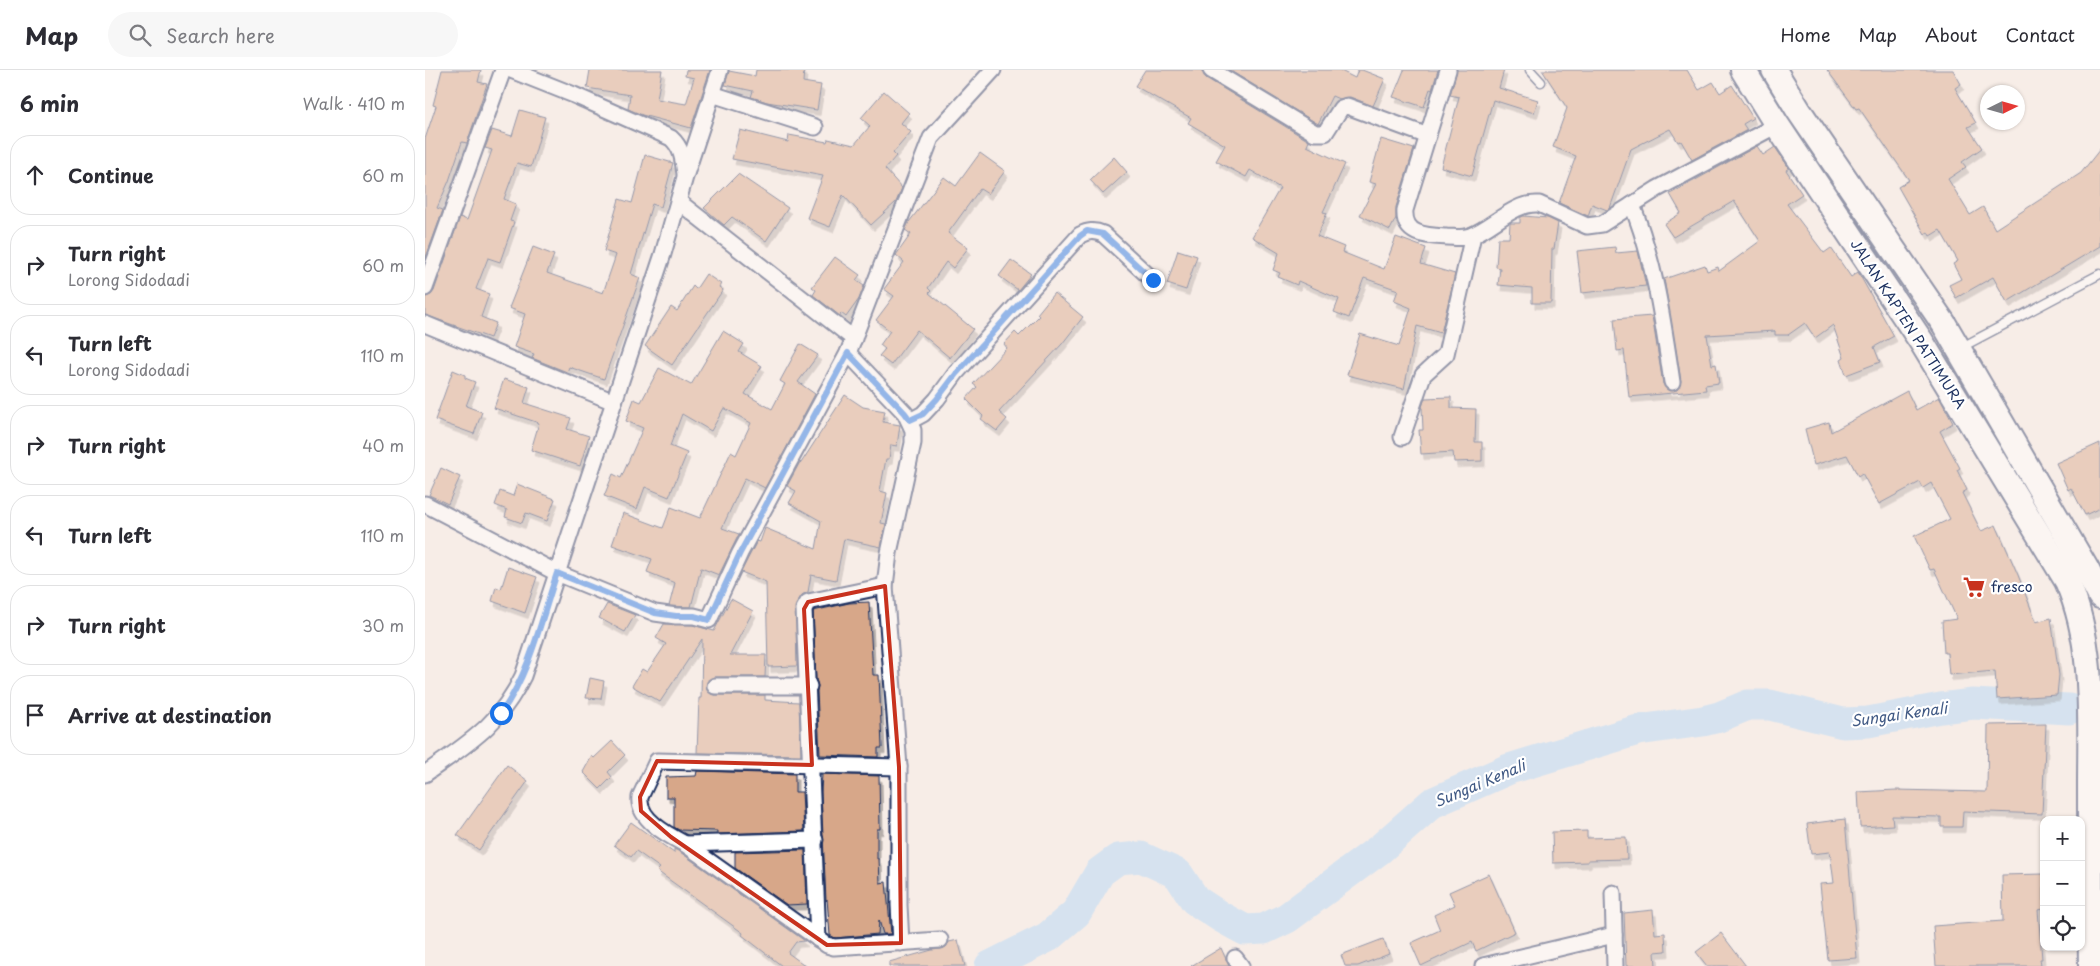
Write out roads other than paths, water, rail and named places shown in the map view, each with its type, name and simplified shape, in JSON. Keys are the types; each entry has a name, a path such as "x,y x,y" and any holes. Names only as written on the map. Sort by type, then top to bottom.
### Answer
{"main road":[{"name":"JALAN KAPTEN PATTIMURA","path":"1743,70 1777,125 1935,363 2067,581 2075,599 2080,619 2091,701 2095,827 2091,966"},
{"name":"JALAN KAPTEN PATTIMURA","path":"1774,70 1804,119 1944,324 2087,570 2100,596"},
{"path":"1935,363 1958,349"},
{"path":"2067,581 2087,570"}],"street":[{"path":"425,288 503,70"},
{"path":"511,70 574,95 671,138 680,148 685,177"},
{"path":"425,774 479,736 501,713 512,698 523,676 614,402 720,70"},
{"path":"425,504 557,573 655,613 694,616 709,620 740,553 851,346 931,138 993,70"},
{"path":"1211,70 1315,133 1325,132 1341,108 1347,106 1428,136"},
{"path":"1448,70 1405,210 1406,223 1413,232 1421,234 1462,238 1473,235 1520,207 1533,203 1587,226 1602,224 1657,189 1777,125"},
{"path":"712,94 815,126"},
{"path":"679,202 851,346 910,420 914,435 913,443 907,478 889,553 885,586 899,767 901,943"},
{"path":"1632,205 1643,231 1659,299 1672,382"},
{"path":"910,420 923,414 956,374 1080,236 1087,231 1103,234 1153,280"},
{"path":"1402,437 1423,375 1447,354 1473,235"},
{"path":"425,324 614,402"},
{"path":"818,939 805,604 885,586"},
{"path":"715,686 809,686"},
{"path":"899,767 657,761 640,797 641,811 671,837 685,844 818,939 834,947 941,940"},
{"path":"685,844 815,840"},
{"path":"1613,893 1615,966"},
{"path":"1483,966 1614,935"}],"lane":[{"path":"1530,70 1541,82"},
{"path":"1958,349 2100,274"}],"waterway":[{"name":"Sungai Kenali","path":"990,966 1048,937 1076,913 1100,872 1118,859 1141,857 1178,874 1195,900 1221,917 1245,930 1264,929 1287,918 1380,849 1432,803 1509,769 1638,730 1703,721 1719,717 1748,705 1770,705 1843,723 1868,722 1973,704 2069,709"}],"place":[{"name":"fresco","path":"1974,587"}]}
